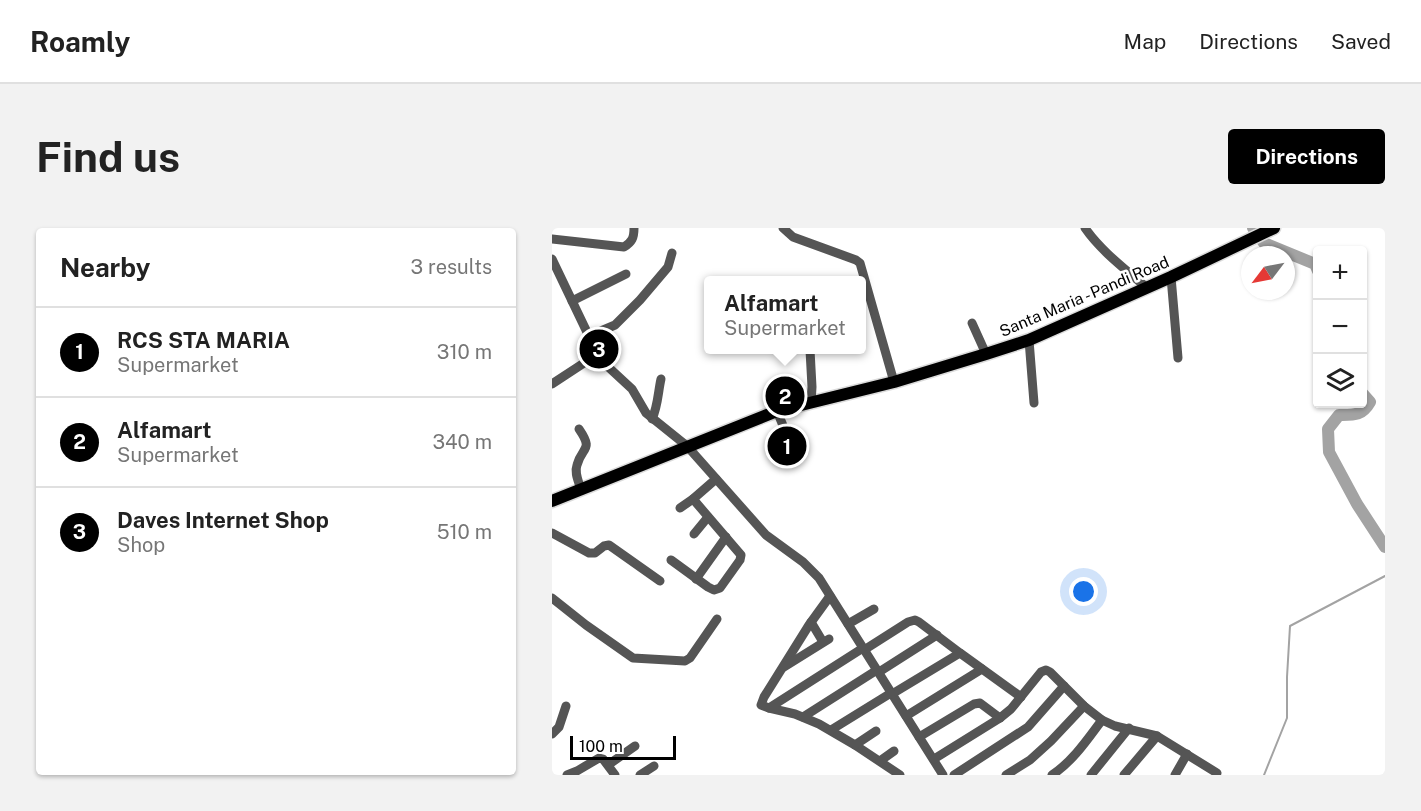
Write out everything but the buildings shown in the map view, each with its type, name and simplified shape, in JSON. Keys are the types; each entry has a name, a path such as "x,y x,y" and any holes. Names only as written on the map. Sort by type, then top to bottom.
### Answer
{"main road":[{"name":"Santa Maria - Pandi Road","path":"552,501 777,411 894,382 1029,340 1274,228"}],"street":[{"path":"552,239 624,247 634,238 634,228"},
{"path":"783,228 793,237 856,260 860,263 864,276"},
{"path":"1085,228 1110,257 1146,288"},
{"path":"589,336 615,325 668,267 672,253"},
{"path":"552,259 596,351 605,364 632,390 646,413 687,446 766,535 803,562 819,578 944,775"},
{"path":"573,301 626,274"},
{"path":"1171,277 1178,358"},
{"path":"866,284 894,382"},
{"path":"972,323 986,354"},
{"path":"1029,340 1034,403"},
{"path":"552,384 587,362 596,351"},
{"path":"810,354 811,403"},
{"path":"652,419 657,408 661,379"},
{"path":"777,411 784,428 799,450"},
{"path":"579,429 587,444 576,468 581,490"},
{"path":"680,508 716,479"},
{"path":"671,560 714,590 720,588 740,560 741,555 693,499"},
{"path":"694,534 708,517"},
{"path":"552,533 589,553 595,553 609,545 660,581"},
{"path":"696,579 726,537"},
{"path":"830,596 760,703 762,706 803,717 831,730 904,774"},
{"path":"552,598 633,658 685,661 690,658 717,619"},
{"path":"848,624 874,609"},
{"path":"769,708 908,622 915,620 1021,698"},
{"path":"782,669 826,640 811,622"},
{"path":"803,717 937,635"},
{"path":"831,730 960,653"},
{"path":"906,716 982,669"},
{"path":"934,759 1000,718 1021,698 1043,670 1046,670 1083,706 1102,720 1115,726 1157,736 1217,772"},
{"path":"954,775 1028,727 1064,686"},
{"path":"919,737 974,704 980,703 1000,718"},
{"path":"552,734 559,727 566,706"},
{"path":"1006,775 1030,760 1083,706"},
{"path":"1053,775 1062,769 1102,720"},
{"path":"1090,775 1129,728"},
{"path":"855,745 876,731"},
{"path":"1124,775 1157,736"},
{"path":"608,765 635,746"},
{"path":"880,761 894,751"},
{"path":"1175,775 1187,754"},
{"path":"567,775 579,773 599,758 603,759 615,775"},
{"path":"640,775 654,766"}],"waterway":[{"path":"1253,228 1264,243 1313,263"},
{"path":"1367,399 1370,402 1367,406"},
{"path":"1366,408 1353,415 1339,415 1328,429 1329,452 1357,504 1385,547"},
{"path":"1264,775 1287,718 1290,626 1385,576"}],"place":[{"name":"Daves Internet Shop","path":"599,349"},
{"name":"Alfamart","path":"785,396"},
{"name":"RCS STA MARIA","path":"787,446"}]}
